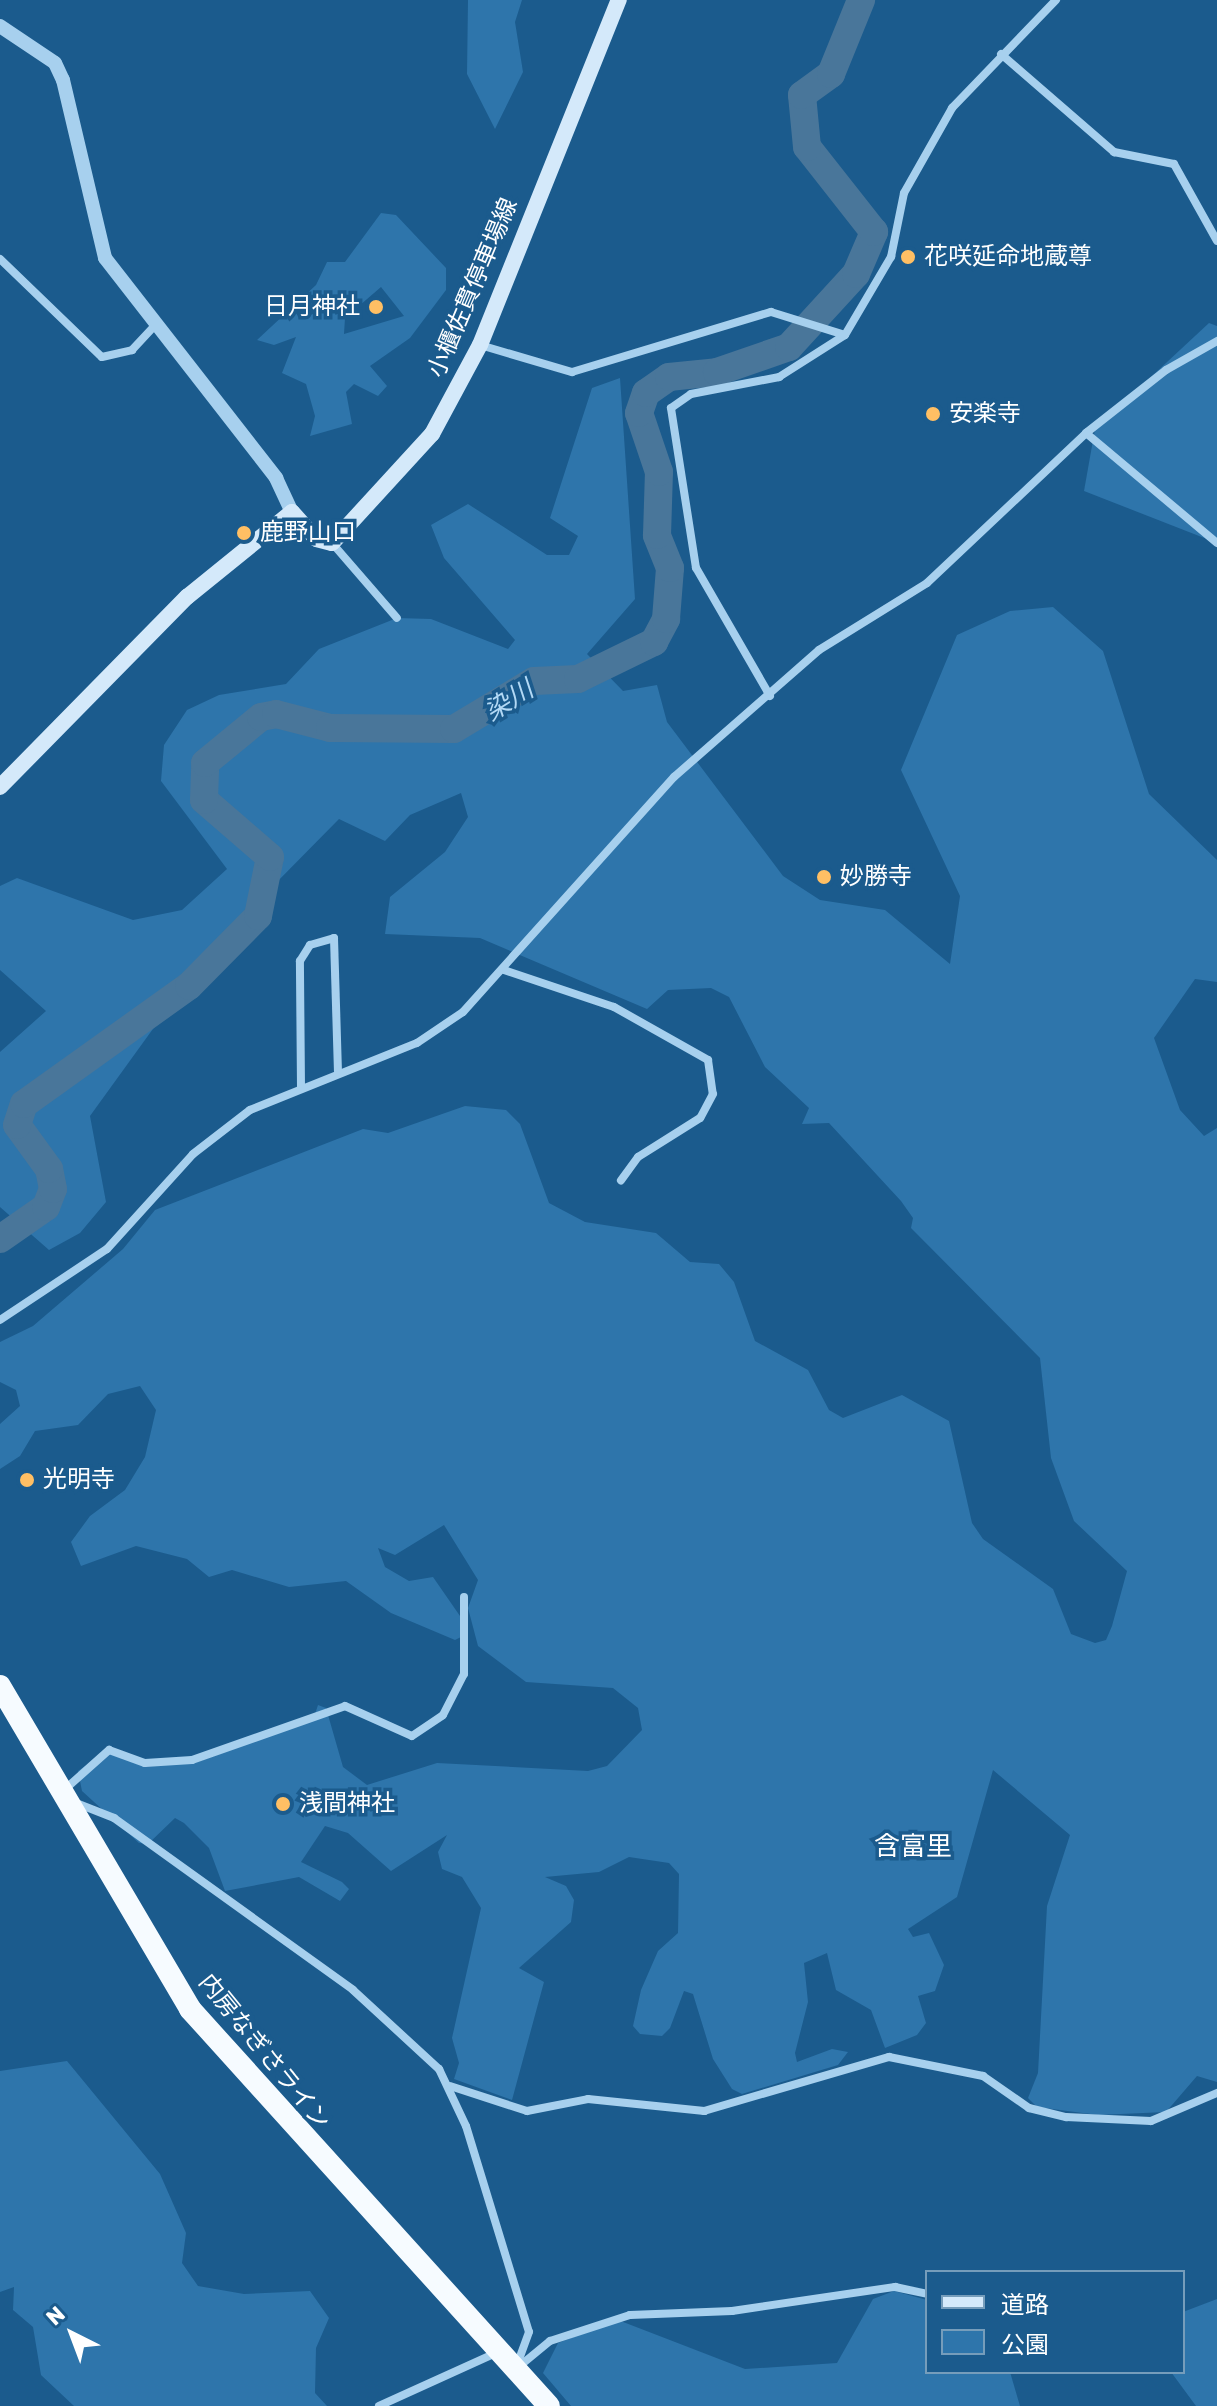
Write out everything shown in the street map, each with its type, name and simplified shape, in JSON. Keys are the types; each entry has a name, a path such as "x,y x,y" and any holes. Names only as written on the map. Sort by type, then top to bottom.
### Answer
{"highway":[{"name":"内房なぎさライン","path":"0,1686 58,1796 190,2009 549,2406"}],"main road":[{"name":"小櫃佐貫停車場線","path":"332,543 432,434 480,345 619,0"},
{"path":"0,787 187,597 292,512 316,539 332,543"}],"street":[{"path":"770,696 696,568 671,408 691,394 779,377 841,334 891,257 904,193 924,154 968,86 1056,0"},
{"path":"0,26 55,63 92,182 105,258 276,478 292,512"},
{"path":"1001,54 1114,152 1174,164 1217,241"},
{"path":"0,259 102,357 132,350 155,325"},
{"path":"480,345 572,372 783,312 841,334"},
{"path":"0,1320 107,1249 193,1154 250,1110 338,1071 417,1043 463,1012 504,970 674,777 819,650 927,583 1086,433 1166,370 1217,341"},
{"path":"1086,433 1217,543"},
{"path":"332,543 397,618"},
{"path":"301,1087 300,961 310,945 334,938 338,1071"},
{"path":"504,970 614,1007 708,1060 713,1094 700,1118 638,1157 621,1180"},
{"path":"464,1597 464,1674 443,1715 412,1736 345,1706 192,1760 145,1763 109,1750 83,1766 58,1796 114,1818 353,1990 450,2086 527,2111 588,2099 704,2111 889,2057 983,2076 1029,2108 1066,2117 1151,2121 1217,2093"},
{"path":"450,2086 529,2332 515,2369"},
{"path":"515,2369 550,2341 630,2315 732,2311 895,2287 925,2294"},
{"path":"379,2406 499,2352"}],"green space":[{"path":"468,0 522,0 515,22 523,72 495,129 467,74"},
{"path":"381,213 396,215 446,268 446,290 410,338 370,366 387,386 378,396 354,384 346,392 352,424 310,436 315,416 306,384 282,373 296,337 274,345 257,340 316,285 327,262 345,262","holes":["381,287 404,316 344,334 345,318"]},
{"path":"1209,323 1217,326 1217,543 1084,491 1095,429"},
{"path":"620,378 635,599 587,654 623,691 657,685 667,722 783,876 820,900 885,910 950,964 960,896 901,770 957,635 1010,611 1053,607 1103,651 1149,794 1217,860 1217,982 1195,979 1154,1038 1180,1110 1204,1136 1217,1128 1217,2082 1197,2076 1166,2112 1098,2115 1037,2107 1028,2098 1038,2073 1047,1906 1070,1835 993,1770 957,1897 908,1929 913,1937 929,1933 944,1965 935,1991 918,1996 926,2023 917,2035 885,2048 871,2010 836,1990 827,1953 804,1963 808,2002 795,2053 797,2062 832,2049 848,2052 838,2065 742,2094 732,2089 713,2059 693,1994 684,1991 670,2028 662,2036 640,2034 633,2026 641,1990 658,1951 678,1933 679,1874 669,1863 629,1857 599,1872 545,1877 566,1886 574,1900 571,1922 519,1968 544,1982 512,2100 454,2079 459,2063 452,2038 481,1908 462,1877 442,1869 438,1852 447,1835 391,1871 348,1833 325,1826 301,1862 342,1882 349,1889 340,1901 299,1877 225,1891 209,1848 184,1823 175,1818 148,1844 139,1843 82,1791 78,1771 110,1748 150,1765 197,1762 313,1720 318,1705 326,1708 343,1767 367,1785 437,1763 588,1771 607,1766 642,1730 638,1708 613,1688 526,1682 478,1646 468,1608 478,1580 444,1525 395,1555 378,1548 385,1567 409,1581 433,1577 460,1616 463,1636 455,1640 391,1613 346,1581 289,1587 232,1570 209,1577 187,1559 136,1546 81,1566 71,1542 90,1516 125,1490 145,1457 156,1410 140,1386 108,1394 78,1425 35,1431 20,1456 0,1469 0,1424 20,1406 16,1390 0,1382 0,1342 33,1326 123,1249 155,1210 363,1129 388,1133 465,1106 506,1110 520,1124 549,1203 585,1222 656,1233 690,1262 719,1264 734,1282 755,1341 808,1370 829,1410 843,1418 902,1395 949,1421 972,1523 983,1539 1053,1589 1071,1634 1095,1643 1106,1640 1112,1626 1127,1571 1074,1521 1051,1458 1040,1358 911,1228 913,1218 901,1201 829,1123 802,1124 809,1108 765,1067 729,997 711,988 668,990 647,1009 480,938 385,934 390,897 445,852 468,817 461,793 410,815 385,841 339,819 210,950 90,1116 106,1202 80,1233 49,1250 0,1207 0,1052 46,1011 0,970 0,886 17,878 133,920 182,910 227,869 161,781 164,745 187,710 219,695 286,684 319,649 397,618 431,619 508,649 515,640 444,558 431,525 468,504 547,555 569,555 578,536 550,518 592,388"},
{"path":"67,2061 160,2174 186,2233 182,2263 198,2286 244,2294 310,2291 329,2318 316,2348 315,2393 327,2406 74,2406 41,2375 33,2327 13,2310 14,2287 0,2292 0,2071"},
{"path":"894,2291 925,2299 925,2374 1011,2374 1020,2406 571,2406 543,2373 558,2343 618,2320 745,2369 837,2363 873,2299"},
{"path":"1217,2299 1217,2406 1196,2406 1172,2374 1185,2374 1185,2311"}],"waterway":[{"name":"染川","path":"0,1239 46,1207 53,1189 49,1169 17,1125 24,1104 189,986 258,916 270,857 204,800 205,763 261,717 276,714 330,728 454,729 534,681 578,679 654,642 666,619 670,568 657,535 659,472 639,413 646,393 669,377 717,372 789,347 856,274 874,232 807,147 802,95 831,74 861,0"}],"place":[{"name":"花咲延命地蔵尊","path":"908,257"},
{"name":"日月神社","path":"376,307"},
{"name":"安楽寺","path":"933,414"},
{"name":"鹿野山口","path":"244,533"},
{"name":"妙勝寺","path":"824,877"},
{"name":"光明寺","path":"27,1480"},
{"name":"浅間神社","path":"283,1804"}],"district":[{"name":"含富里","path":"913,1847"}]}
